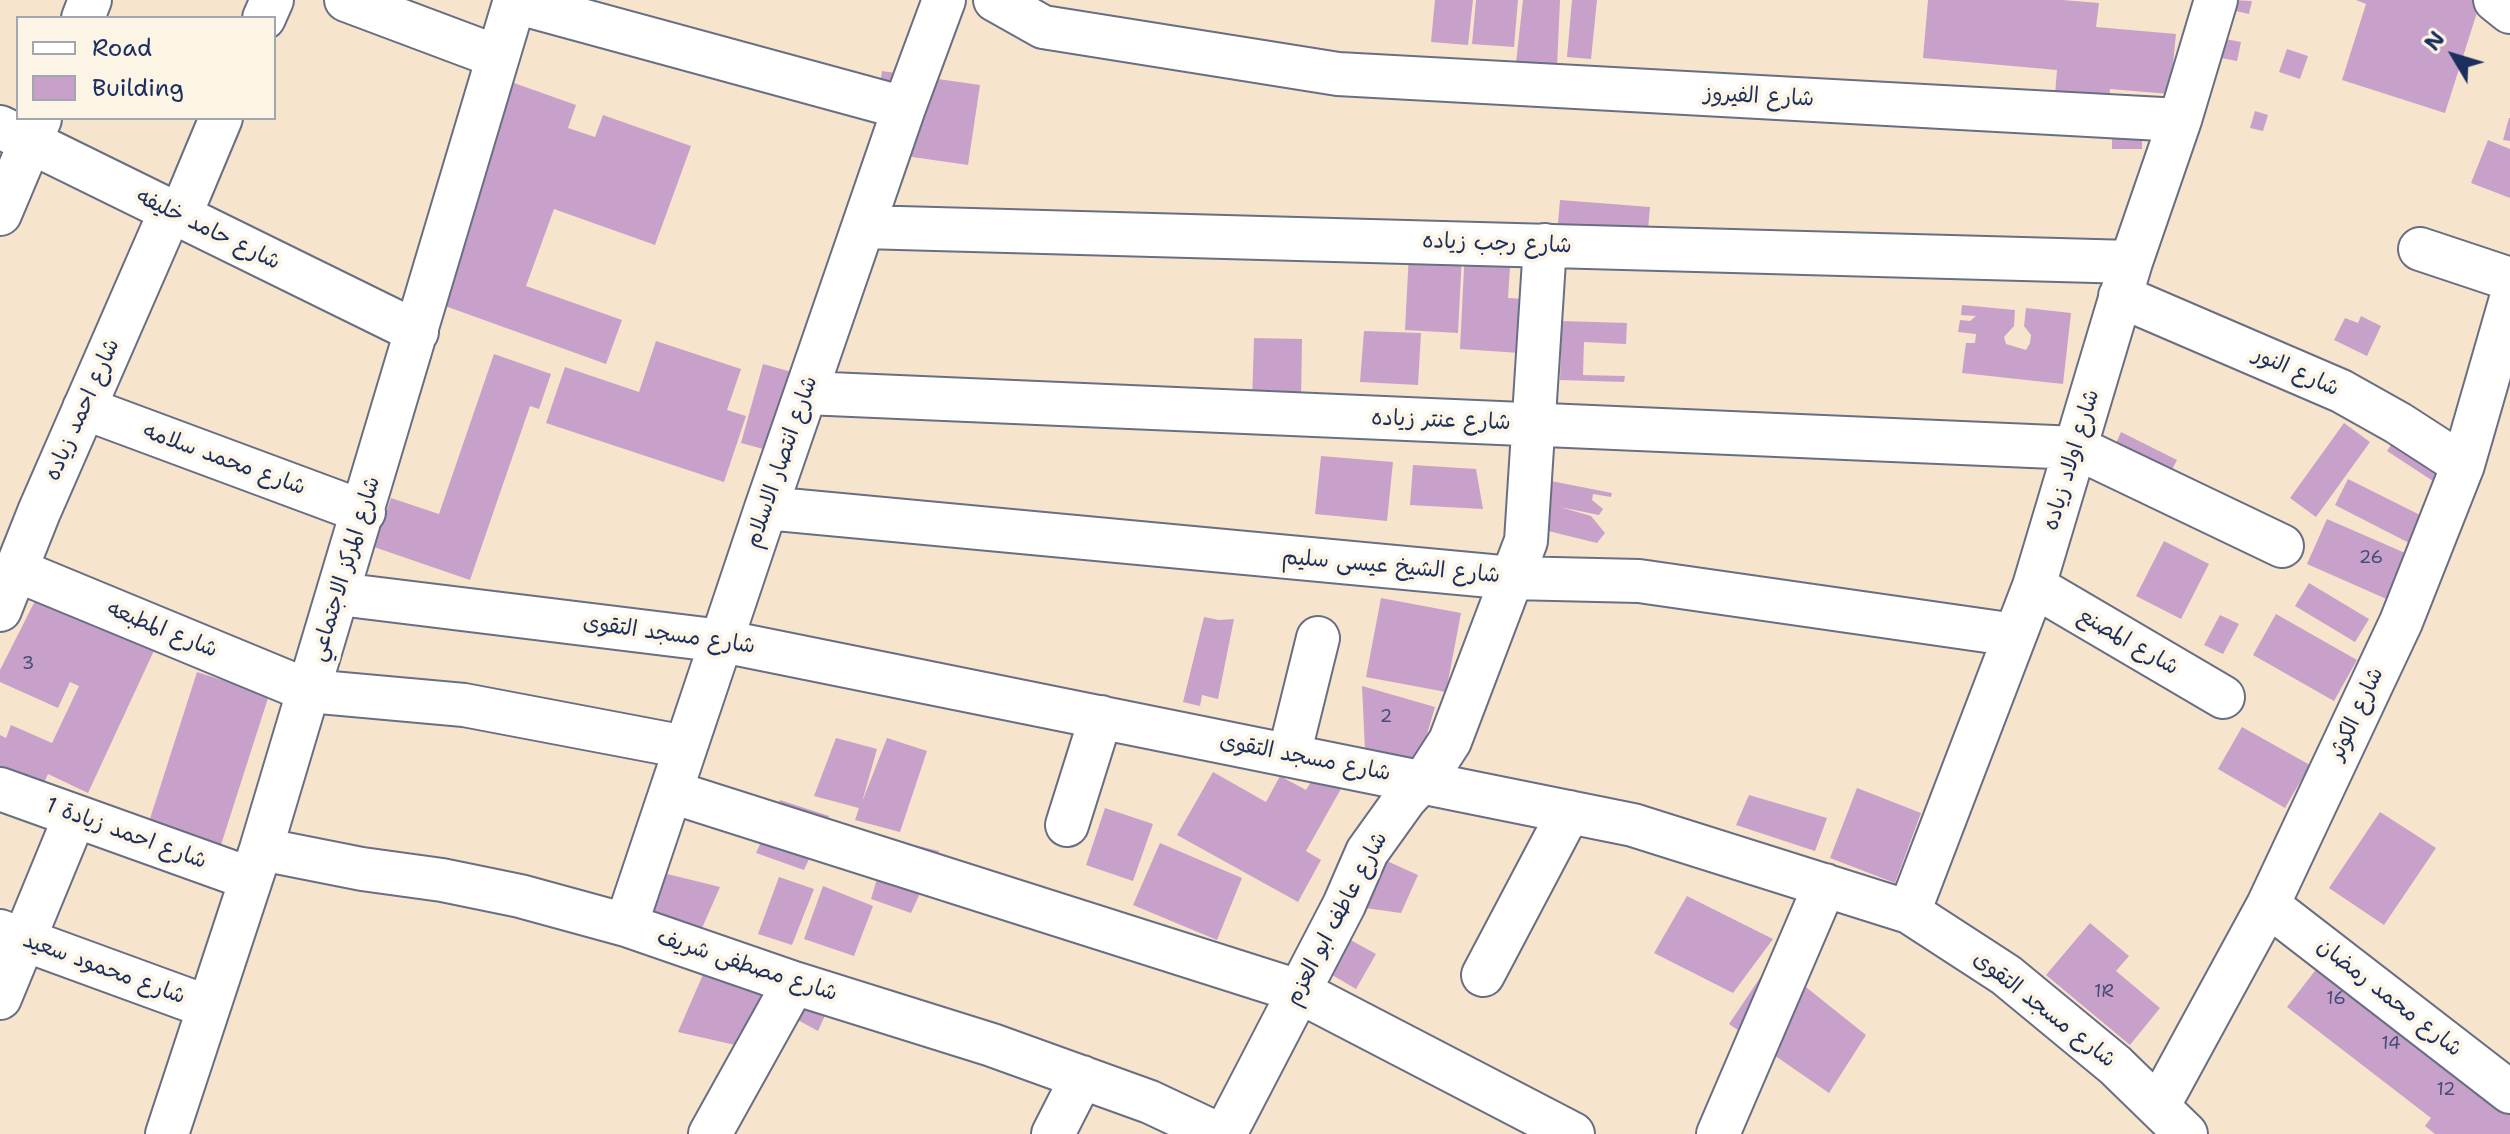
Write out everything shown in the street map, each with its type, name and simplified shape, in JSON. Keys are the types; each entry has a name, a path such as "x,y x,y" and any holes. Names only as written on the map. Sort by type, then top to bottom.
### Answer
{"street":[{"path":"346,0 498,57"},
{"name":"شارع انتصار الاسلام","path":"626,925 766,508 944,0"},
{"name":"شارع الفيروز","path":"995,0 1043,27 1338,74 2180,120"},
{"name":"شارع اولاد زياده","path":"1909,912 2034,586 2126,279 2180,120 2216,0"},
{"path":"2495,0 2510,12"},
{"path":"515,1 904,108"},
{"name":"شارع المركز الاجتماعي","path":"167,1134 256,864 339,594 515,1"},
{"name":"شارع احمد زياده","path":"0,610 84,408 220,120"},
{"path":"0,214 23,130"},
{"name":"شارع حامد خليفه","path":"23,130 175,214 417,332"},
{"name":"شارع رجب زياده","path":"863,227 1545,245 2126,279"},
{"name":"شارع عاطف ابو العزم","path":"1225,1134 1344,905 1367,852 1405,799 1430,772 1450,741 1526,541 1545,245"},
{"path":"2420,249 2510,279"},
{"name":"شارع النور","path":"2126,279 2341,391 2463,465"},
{"name":"شارع الكوثر","path":"2172,1120 2268,905 2401,622 2463,465 2510,302"},
{"name":"شارع عنتر زياده","path":"806,393 2077,448"},
{"name":"شارع محمد سلامه","path":"84,408 364,512"},
{"path":"2077,448 2282,546"},
{"name":"شارع الشيخ عيسى سليم","path":"766,508 1512,578 1639,581 2015,635"},
{"name":"شارع المطبعه","path":"16,570 309,691 464,705 685,747"},
{"name":"شارع المصنع","path":"2034,586 2223,697"},
{"name":"شارع مسجد التقوى","path":"339,594 722,641 1633,825 1909,912 2006,975 2115,1065 2172,1120"},
{"path":"1289,755 1318,638"},
{"path":"1067,825 1101,717"},
{"name":"شارع احمد زيادة 1","path":"0,789 75,816 256,864"},
{"path":"672,792 1298,991 1573,1134"},
{"path":"1483,975 1569,812"},
{"path":"0,998 12,935 75,816"},
{"name":"شارع مصطفى شريف","path":"256,864 362,869 442,880 626,925 794,983 992,1045 1150,1102 1218,1134"},
{"path":"1718,1134 1825,885"},
{"name":"شارع محمد رمضان","path":"2268,905 2510,1092"},
{"name":"شارع محمود سعيد","path":"12,935 208,1007"},
{"path":"710,1134 794,983"},
{"path":"1053,1134 1082,1077"}],"building":[{"path":"1435,0 1473,0 1468,45 1431,42"},
{"path":"1476,0 1518,0 1514,47 1472,44"},
{"path":"1523,0 1560,0 1557,67 1516,63"},
{"path":"1572,0 1597,0 1591,59 1567,57"},
{"path":"1928,0 2099,3 2096,27 2176,34 2170,94 2110,89 2108,112 2054,108 2057,70 1923,58"},
{"path":"2232,0 2252,1 2249,14 2227,9"},
{"path":"2356,0 2481,0 2445,113 2342,80 2366,4"},
{"path":"2220,38 2241,42 2237,61 2216,57"},
{"path":"2287,49 2308,56 2300,79 2279,72"},
{"path":"882,71 980,85 968,165 871,151"},
{"path":"514,83 576,105 568,128 595,137 603,115 691,146 655,245 554,209 526,286 622,320 606,364 434,302"},
{"path":"2255,111 2268,115 2263,131 2250,128"},
{"path":"2510,118 2510,141 2503,140"},
{"path":"2112,135 2142,135 2142,149 2112,149"},
{"path":"2488,140 2510,149 2510,198 2471,183"},
{"path":"1560,200 1650,207 1645,264 1555,258"},
{"path":"1410,233 1463,235 1458,333 1405,330"},
{"path":"1465,248 1511,251 1508,298 1524,299 1520,353 1460,349"},
{"path":"1962,305 2015,310 2014,326 2004,337 2006,344 2026,350 2031,335 2024,326 2026,308 2071,313 2063,384 1962,373 1966,343 1975,343 1976,334 1958,332 1960,320 1970,321 1976,316 1961,315"},
{"path":"2361,316 2381,326 2367,356 2334,340 2345,318 2358,323"},
{"path":"1562,321 1627,323 1626,344 1584,342 1583,375 1625,376 1624,382 1560,380"},
{"path":"1364,331 1421,333 1418,385 1360,382"},
{"path":"1254,338 1302,339 1301,403 1252,403"},
{"path":"656,341 741,369 727,410 746,416 724,482 546,423 565,367 639,392"},
{"path":"494,354 551,374 539,409 530,406 470,580 374,547 391,498 439,514"},
{"path":"763,364 799,374 778,453 741,443"},
{"path":"2344,423 2370,442 2316,517 2290,498"},
{"path":"2400,431 2444,460 2439,485 2387,451"},
{"path":"2121,432 2177,460 2166,481 2114,448"},
{"path":"1321,456 1393,462 1387,521 1315,514"},
{"path":"1413,465 1476,469 1483,509 1410,505"},
{"path":"2348,479 2426,518 2413,545 2335,505"},
{"path":"1546,480 1612,493 1611,497 1593,494 1592,500 1603,509 1599,515 1560,507 1591,516 1605,533 1597,543 1536,528"},
{"path":"2327,519 2412,556 2391,601 2307,564"},
{"path":"2164,541 2209,564 2181,619 2136,596"},
{"path":"2309,583 2369,619 2355,642 2295,606"},
{"path":"41,589 158,642 88,793 48,774 43,785 0,766 0,735 6,738 11,725 52,743 79,686 70,682 58,708 0,682 0,670"},
{"path":"1381,598 1461,613 1446,692 1366,677"},
{"path":"2276,614 2357,660 2334,701 2253,655"},
{"path":"2220,615 2239,624 2223,654 2204,645"},
{"path":"1204,617 1234,619 1218,699 1202,695 1200,706 1183,702"},
{"path":"197,672 269,695 219,851 147,828"},
{"path":"1362,686 1435,707 1418,765 1365,751"},
{"path":"2242,727 2310,765 2285,808 2218,769"},
{"path":"836,738 877,749 862,802 887,738 927,751 900,832 855,820 859,808 814,796"},
{"path":"1213,772 1266,802 1280,776 1306,790 1316,773 1342,787 1306,851 1321,860 1298,902 1177,835"},
{"path":"1857,788 1921,813 1895,883 1830,858"},
{"path":"1749,795 1827,818 1815,851 1736,825"},
{"path":"780,800 829,816 804,870 756,853"},
{"path":"1105,808 1153,824 1133,881 1086,865"},
{"path":"2380,812 2436,848 2384,925 2329,888"},
{"path":"889,839 939,851 911,913 871,899"},
{"path":"1160,843 1242,878 1217,940 1133,905"},
{"path":"1367,852 1418,875 1401,913 1344,905"},
{"path":"651,870 720,887 699,935 636,915"},
{"path":"779,877 814,889 792,945 758,934"},
{"path":"823,886 873,906 854,956 804,939"},
{"path":"1687,896 1773,939 1733,993 1654,953"},
{"path":"2090,923 2129,956 2116,971 2160,1008 2130,1045 2046,975"},
{"path":"1347,938 1376,954 1356,989 1327,972"},
{"path":"715,947 778,966 744,1047 678,1032"},
{"path":"1772,960 1866,1035 1829,1093 1729,1024"},
{"path":"2321,963 2510,1108 2510,1134 2435,1134 2425,1126 2431,1118 2287,1007"},
{"path":"836,991 818,1031 783,1012"}]}
